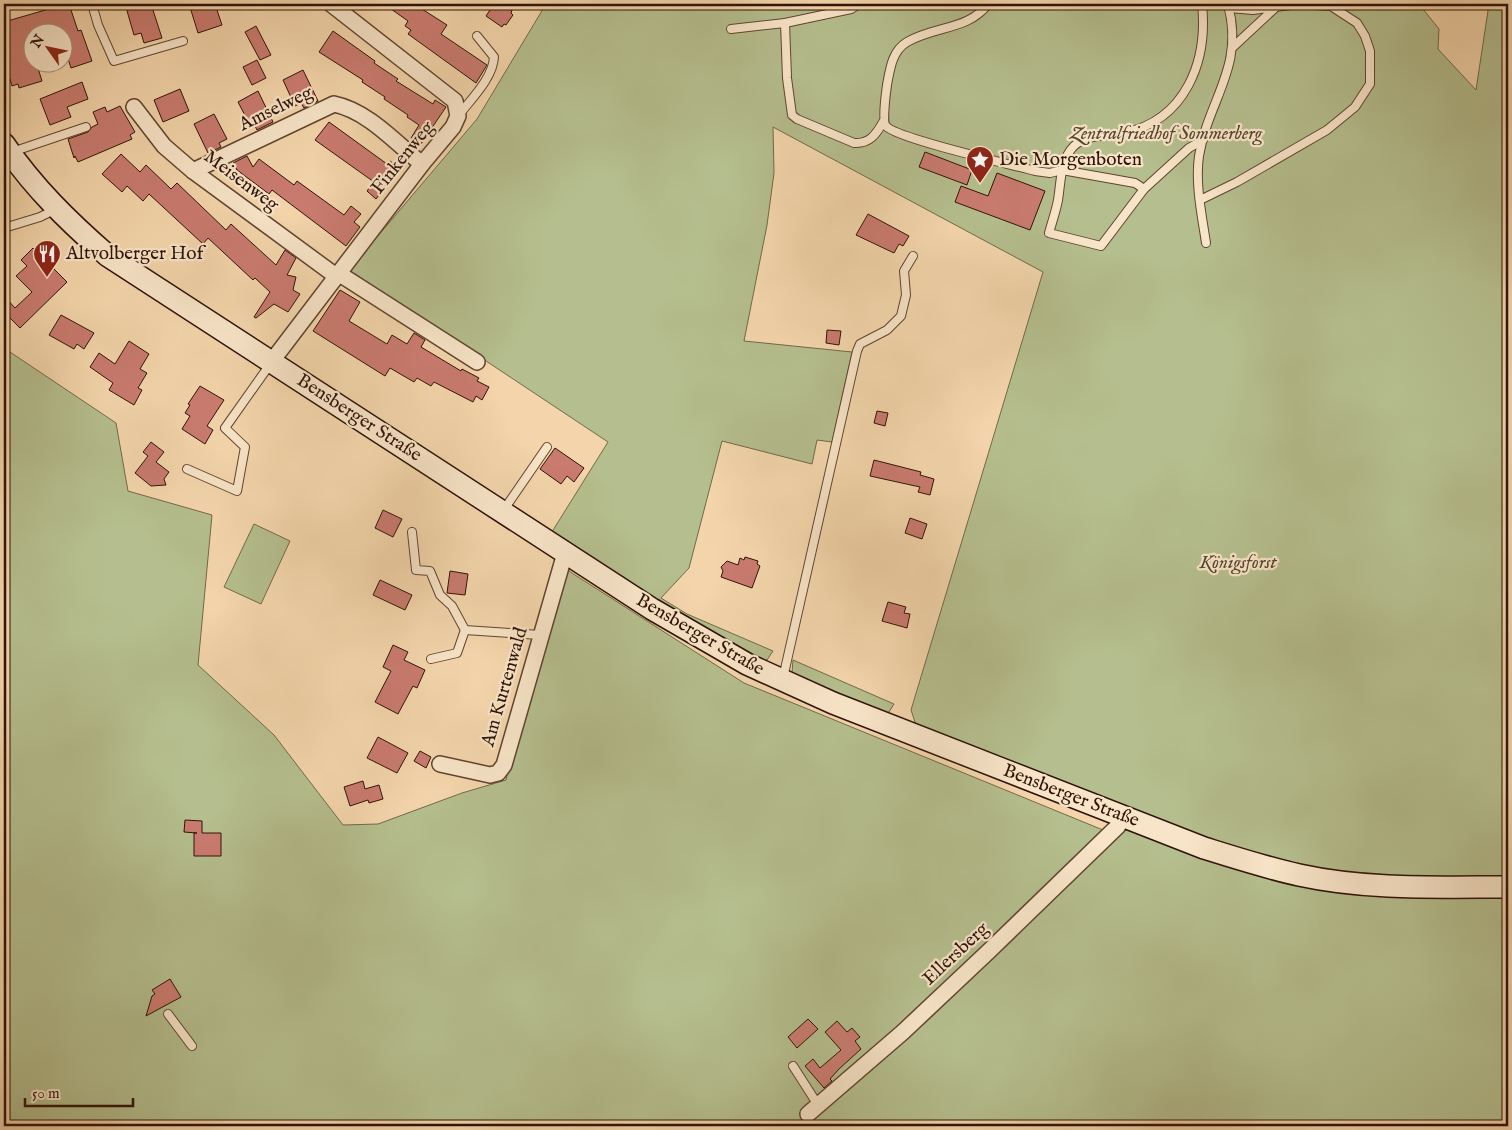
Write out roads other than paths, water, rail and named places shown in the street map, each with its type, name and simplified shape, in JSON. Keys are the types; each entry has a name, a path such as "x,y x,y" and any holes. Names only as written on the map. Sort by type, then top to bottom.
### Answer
{"main road":[{"name":"Bensberger Straße","path":"6,153 56,209 108,256 152,286 272,361 565,553 708,643 782,680 833,703 1204,848 1254,864 1300,875 1374,885 1508,887"}],"street":[{"name":"Finkenweg","path":"272,361 422,164 454,127 458,116 455,101 330,4"},
{"name":"Amselweg","path":"193,171 334,104 349,107 422,164"},
{"name":"Meisenweg","path":"134,107 164,146 193,171 337,275"},
{"path":"337,275 477,362"},
{"name":"Am Kurtenwald","path":"440,764 490,775 498,773 504,765 565,553"},
{"name":"Ellersberg","path":"813,1109 903,1032 990,951 1118,826 1123,816"}],"lane":[{"path":"92,4 98,25 114,61 183,42"},
{"path":"731,29 784,24 851,9 859,4"},
{"path":"784,24 787,78 792,115 797,120 854,143 863,143 869,140 883,122 892,58 900,47 909,41 970,20 981,14 988,4"},
{"path":"1202,4 1203,20 1197,68 1192,82 1178,101 1165,114 1138,129 1096,136 1075,144 1068,154 1062,170 1049,233 1102,246 1144,189 1189,148 1202,140"},
{"path":"1200,200 1237,182 1326,130 1356,107 1370,84 1370,51 1357,23 1331,6 1298,4 1253,10 1228,6 1233,47 1230,67 1202,140 1198,171 1200,200 1206,244"},
{"path":"1233,47 1276,7"},
{"path":"458,116 491,71 494,62 494,57 477,36"},
{"path":"883,122 886,127 896,133 913,139 1035,171 1050,174 1062,170 1135,183 1144,189"},
{"path":"6,153 86,127"},
{"path":"4,228 40,218 56,209"},
{"path":"782,680 857,351 860,344 887,330 901,316 906,295 904,271 912,256"},
{"path":"187,469 236,492 245,448 225,428 272,361"},
{"path":"502,512 547,447"},
{"path":"412,532 416,570 430,571 440,595 452,606 465,630 457,653 430,659"},
{"path":"465,630 540,635"},
{"path":"168,1014 192,1046"},
{"path":"793,1066 813,1109"}],"place":[{"name":"Die Morgenboten","path":"980,184"},
{"name":"Altvolberger Hof","path":"47,278"}],"park label":[{"name":"Zentralfriedhof Sommerberg","path":"1166,134"},
{"name":"Königsforst","path":"1238,563"}]}
